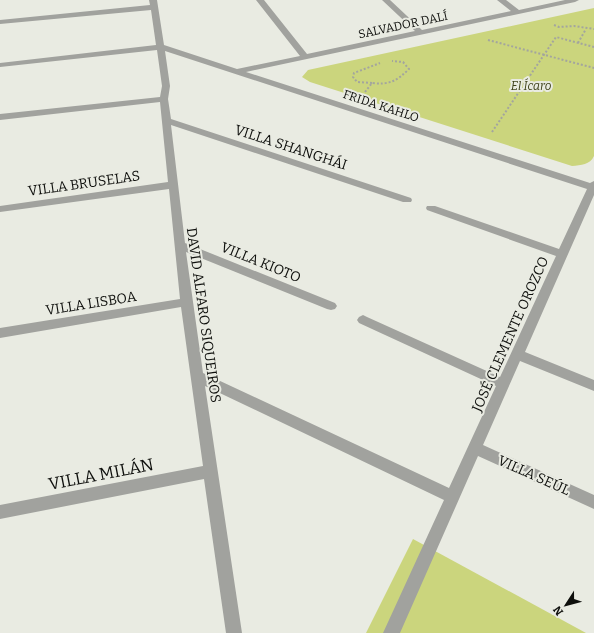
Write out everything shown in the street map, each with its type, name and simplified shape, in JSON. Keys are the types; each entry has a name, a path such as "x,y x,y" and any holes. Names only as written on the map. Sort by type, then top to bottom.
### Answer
{"street":[{"path":"260,0 305,57"},
{"path":"386,0 421,33"},
{"path":"501,0 517,12"},
{"name":"SALVADOR DALÍ","path":"237,72 575,0"},
{"path":"0,22 154,4"},
{"name":"DAVID ALFARO SIQUEIROS","path":"154,4 166,86 164,99 186,302 234,633"},
{"path":"0,65 161,47"},
{"name":"FRIDA KAHLO","path":"161,47 480,151 593,186"},
{"path":"0,117 164,99"},
{"name":"VILLA SHANGHÁI","path":"166,120 406,200"},
{"name":"VILLA BRUSELAS","path":"0,209 173,185"},
{"name":"JOSÉ CLEMENTE OROZCO","path":"391,633 593,186"},
{"path":"431,208 562,254"},
{"name":"VILLA KIOTO","path":"179,245 331,306"},
{"name":"VILLA LISBOA","path":"0,333 186,302"},
{"path":"363,320 504,384"},
{"path":"517,354 594,386"},
{"path":"198,377 453,497"},
{"name":"VILLA SEÚL","path":"475,448 594,502"},
{"name":"VILLA MILÁN","path":"0,512 210,471"}],"path":[{"path":"445,28 594,68"},
{"path":"578,43 586,29 594,29"},
{"path":"480,151 556,38 594,47"},
{"path":"381,62 354,73 353,77 357,82 384,85 396,82 409,69 403,62 387,61"},
{"path":"350,109 372,83"}],"green space":[{"name":"El Ícaro","path":"594,8 594,156 588,163 582,165 572,166 310,82 302,77 308,70"},
{"path":"413,539 586,633 366,633"}]}
